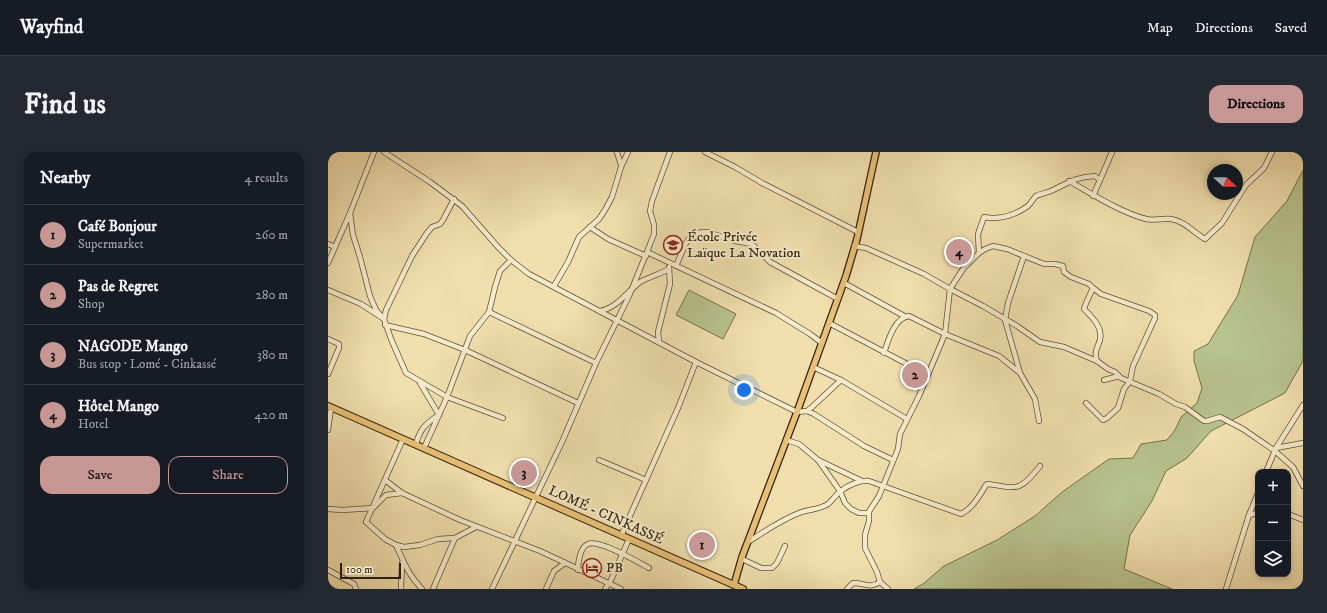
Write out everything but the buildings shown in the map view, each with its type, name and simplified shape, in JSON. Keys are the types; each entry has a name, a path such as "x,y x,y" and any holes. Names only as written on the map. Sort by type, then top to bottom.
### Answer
{"highway":[{"name":"LOMÉ - CINKASSÉ","path":"330,407 536,497 733,587 743,589"}],"main road":[{"path":"733,587 748,542 844,283 858,232 876,152"}],"street":[{"path":"328,262 350,213 374,152"},
{"path":"384,152 454,199 467,211 498,247 511,260 529,274 696,362 797,412 807,411 814,414 874,451 893,460"},
{"path":"617,152 621,167"},
{"path":"554,286 568,262 579,237 601,216 608,204 628,152"},
{"path":"492,589 536,497 616,320 632,289 654,234 654,225 650,211 652,201 670,152"},
{"path":"705,152 735,167 762,184 858,232"},
{"path":"1093,196 1112,152"},
{"path":"1069,181 1093,196 1124,211 1146,219 1171,219 1183,224 1205,239 1222,223 1246,185 1264,168 1272,152"},
{"path":"979,253 978,234 984,217 994,219 1005,218 1029,205 1036,196 1052,191 1069,181 1094,176 1100,180"},
{"path":"454,199 443,220 440,224 432,227 412,256 386,310 384,319 385,325 406,373 447,397 503,418"},
{"path":"350,213 353,235 360,257 367,289 376,310 384,319"},
{"path":"590,227 608,239 668,262 776,313 822,343"},
{"path":"676,266 690,237 695,233 707,232 735,241 752,244 770,262 838,299"},
{"path":"328,244 335,247"},
{"path":"854,246 866,248 924,274 983,306 1017,326 1040,342 1064,347 1097,362 1115,372 1119,376 1185,407 1204,421 1216,417 1223,418 1276,449 1296,470 1303,486"},
{"path":"888,589 880,582 877,572 864,545 869,512 884,486 898,449 900,434 928,375 945,334 950,289 963,269 979,253 993,246 1007,249 1047,265 1061,265 1063,266 1064,272 1067,275 1089,284 1101,294 1143,309 1155,315 1153,325 1133,366 1130,381 1124,389 1118,408 1104,420 1086,403"},
{"path":"1024,256 1008,303 1006,320 1020,373 1035,399 1039,421"},
{"path":"424,448 447,397 470,336 490,312 494,287 500,271 511,260"},
{"path":"659,342 658,332 669,294 670,284 668,262"},
{"path":"600,311 606,310 613,306 643,280 669,269"},
{"path":"844,283 906,317 908,316 916,319 945,334 999,356 1020,373"},
{"path":"1093,288 1084,309 1095,320 1100,329 1100,339 1097,346 1096,356 1097,362"},
{"path":"328,290 361,304 384,319"},
{"path":"490,312 596,363"},
{"path":"884,353 892,330 906,317"},
{"path":"829,323 928,375"},
{"path":"385,325 424,334 465,350 578,403"},
{"path":"328,339 339,344 339,348 328,374"},
{"path":"621,536 684,395 696,362"},
{"path":"813,367 841,380 907,419"},
{"path":"1104,380 1119,376"},
{"path":"807,411 821,400 841,380"},
{"path":"420,382 439,415"},
{"path":"1267,469 1276,449 1303,405"},
{"path":"328,430 330,407"},
{"path":"416,444 423,427 439,415"},
{"path":"403,439 366,522 385,538 396,545 404,547 420,546 438,539 455,538 476,527"},
{"path":"786,440 798,444 818,460 862,481"},
{"path":"1276,449 1303,443"},
{"path":"599,460 646,480"},
{"path":"818,460 840,491 845,503 851,509 859,513 866,514 869,512"},
{"path":"748,542 777,524 799,513 811,511 828,504 840,491 862,481 870,481 961,514 964,513 978,499 986,485 1019,487 1026,483 1040,466"},
{"path":"1296,470 1303,473"},
{"path":"385,480 402,493 476,527 540,552 621,589"},
{"path":"328,509 343,510 373,508 386,495 402,493"},
{"path":"833,499 845,503"},
{"path":"1226,589 1255,500"},
{"path":"1249,515 1255,514"},
{"path":"1291,515 1303,520"},
{"path":"433,589 455,538"},
{"path":"605,589 629,539"},
{"path":"578,570 578,562 584,547 588,544 594,543 622,554 649,568"},
{"path":"396,545 411,577 422,589"},
{"path":"742,559 761,568 772,568 777,563 784,546"},
{"path":"401,589 403,562"},
{"path":"546,589 554,571 565,563"},
{"path":"328,570 354,584 356,589"},
{"path":"847,589 853,583 872,588 880,582"}],"green space":[{"path":"1303,170 1303,361 1285,393 1211,431 1187,458 1166,471 1152,501 1130,535 1124,569 1172,589 914,589 923,584 944,566 997,540 1035,516 1062,492 1109,459 1133,458 1141,444 1167,440 1175,430 1181,417 1197,403 1202,388 1194,361 1194,351 1208,344 1238,295 1255,237 1287,201"},
{"path":"689,290 736,314 723,339 676,315"}],"place":[{"name":"École Privée Laïque La Novation","path":"673,245"},
{"name":"Hôtel Mango","path":"959,252"},
{"name":"Pas de Regret","path":"915,375"},
{"name":"NAGODE Mango","path":"524,473"},
{"name":"Café Bonjour","path":"702,545"},
{"name":"PB","path":"592,568"}]}
